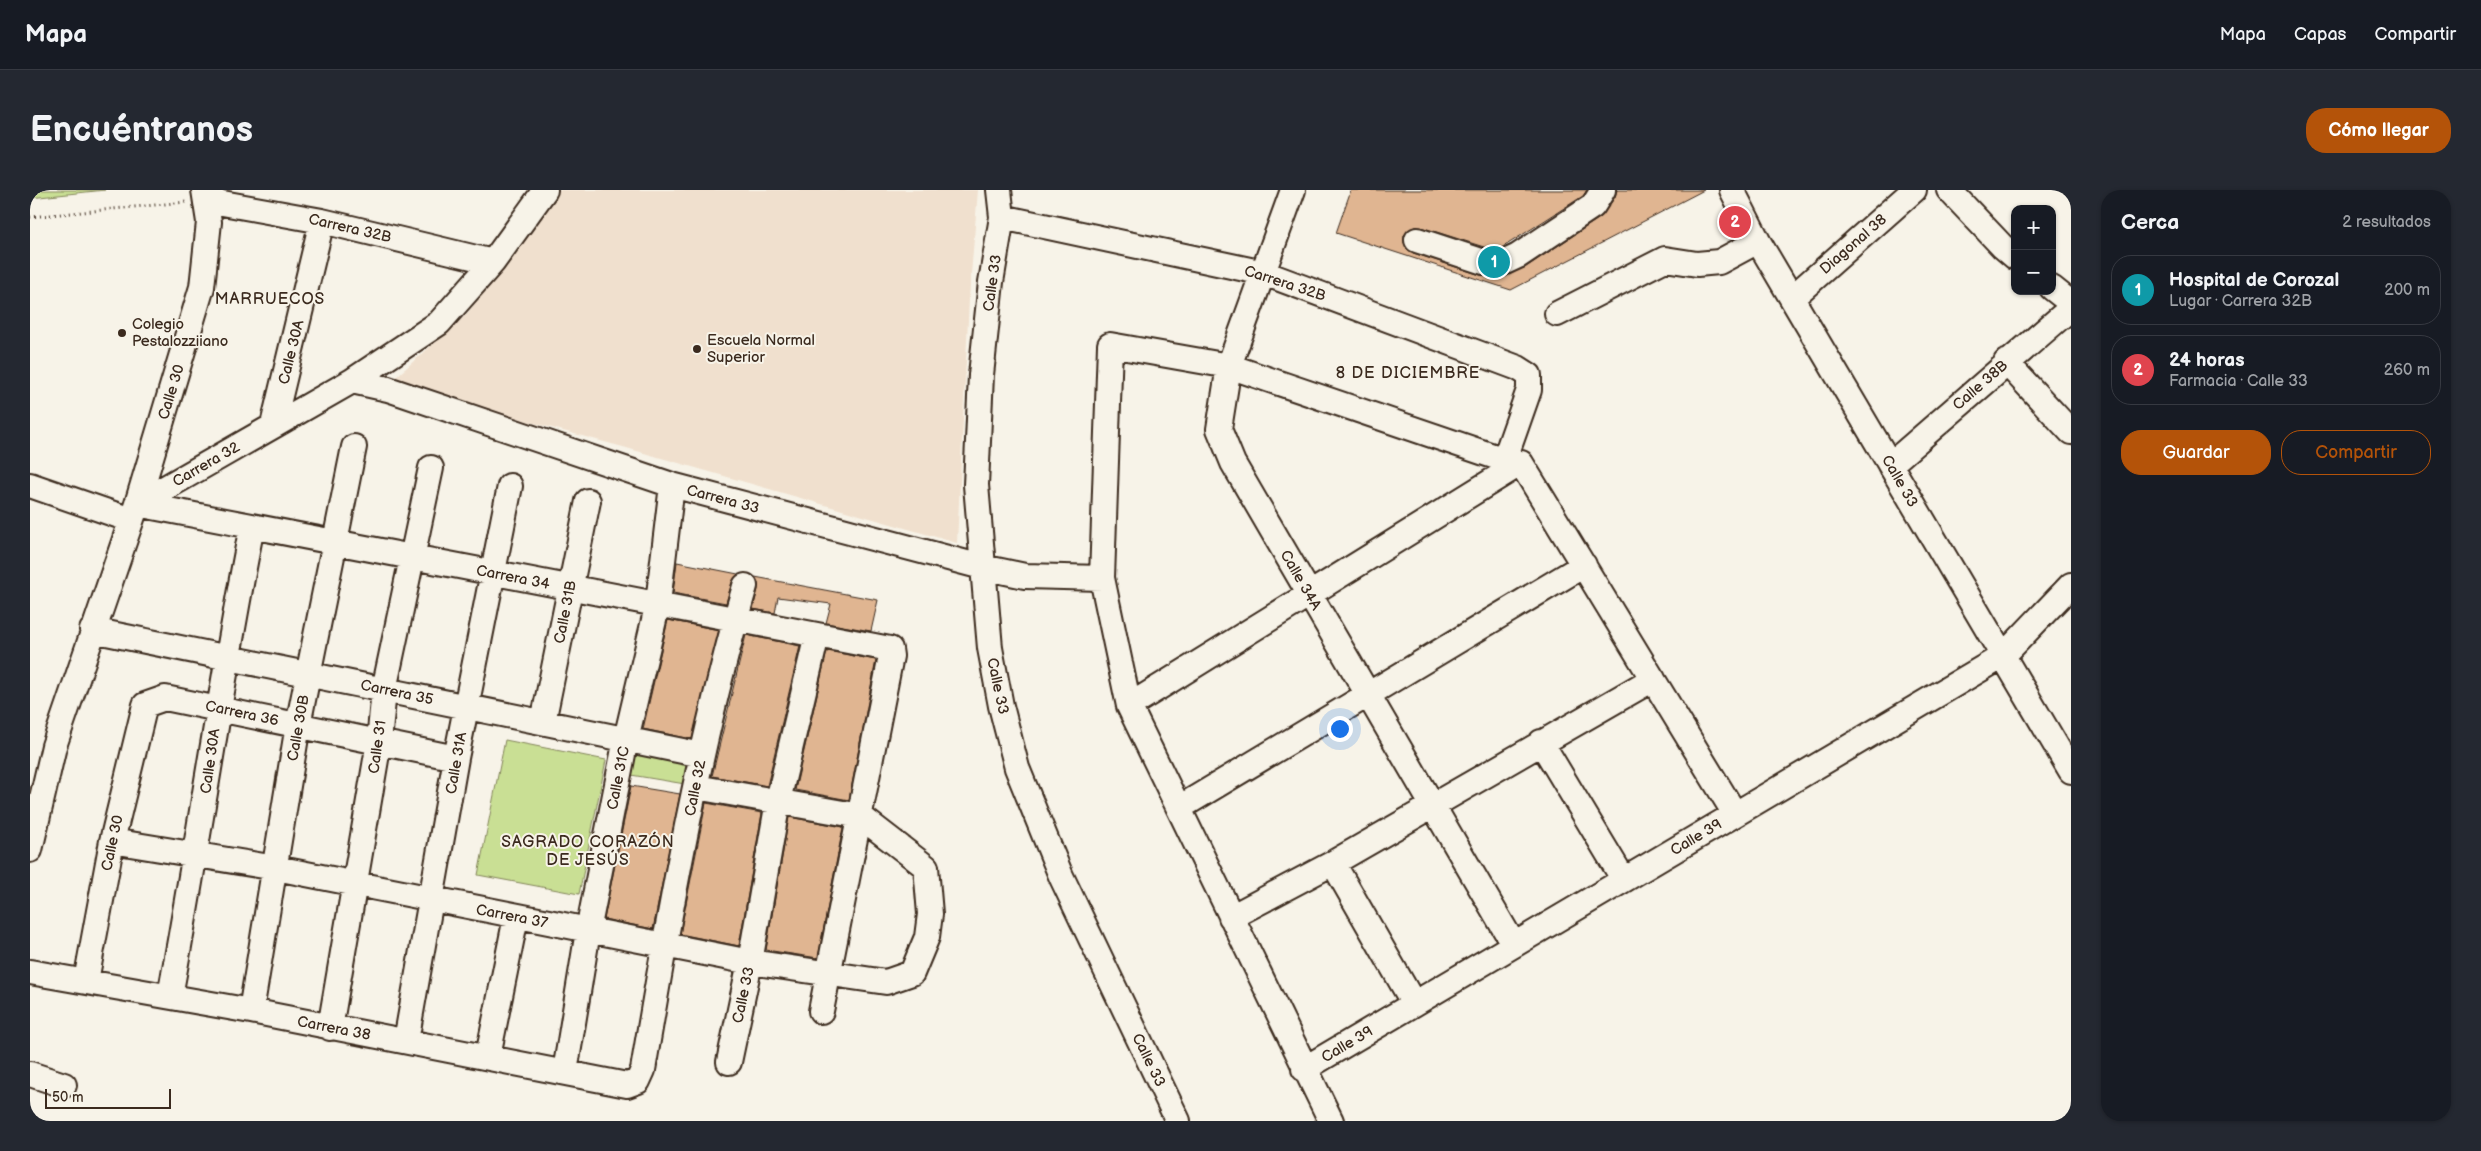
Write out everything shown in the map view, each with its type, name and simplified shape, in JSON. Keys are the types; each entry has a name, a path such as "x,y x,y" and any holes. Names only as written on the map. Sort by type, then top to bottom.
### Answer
{"street":[{"name":"Carrera 32","path":"134,512 273,425 352,381 439,323 492,262 545,190"},
{"name":"Calle 33","path":"999,190 1002,217 991,282 981,375 976,485 990,648 1001,706 1017,768 1061,876 1178,1121"},
{"name":"Calle 33","path":"1002,217 1015,190"},
{"name":"Calle 34A","path":"1293,190 1229,366 1219,430 1233,463 1514,945"},
{"path":"1417,240 1484,262 1503,264 1593,206 1603,190"},
{"name":"Diagonal 38","path":"1792,298 1914,190"},
{"path":"1949,190 2011,254"},
{"name":"Calle 33","path":"1737,192 1758,241 2071,771"},
{"name":"Carrera 32B","path":"205,195 492,262"},
{"name":"Calle 30","path":"134,512 202,286 209,222 205,195"},
{"name":"Carrera 32B","path":"1002,217 1264,272 1518,368 1529,376 1529,390 1509,447 1504,456 1496,457 1229,366"},
{"name":"Calle 30A","path":"273,425 322,221"},
{"path":"1557,314 1666,259 1697,264 1719,262 1758,241"},
{"path":"2056,291 2071,303"},
{"name":"Calle 38B","path":"1890,464 2006,362 2071,308"},
{"path":"1229,366 1110,345 1102,578 1130,706 1304,1069 1331,1121"},
{"path":"2006,362 2071,432"},
{"name":"Carrera 33","path":"352,381 388,389 672,485 982,567 1025,576 1102,578"},
{"name":"Calle 30B","path":"251,1011 298,725 354,447"},
{"path":"1130,706 1522,463 1736,814"},
{"name":"Calle 31","path":"330,1028 378,742 384,690 431,468"},
{"name":"Carrera 34","path":"30,485 134,512 252,526 890,649 891,656 860,816"},
{"name":"Calle 31C","path":"565,1072 588,931 626,739 658,603 672,485"},
{"name":"Calle 31A","path":"406,1040 456,758 510,486"},
{"name":"Calle 31B","path":"543,722 588,501"},
{"path":"30,850 54,746 92,630 134,512"},
{"name":"Calle 30A","path":"170,996 196,856 226,657 252,526"},
{"path":"1179,808 1584,565"},
{"name":"Calle 39","path":"1304,1069 2003,656 2071,585"},
{"name":"Calle 32","path":"638,1081 643,1070 664,946 702,755 745,586"},
{"name":"Carrera 35","path":"92,630 702,755"},
{"name":"Calle 33","path":"729,1062 750,962 778,801 817,635"},
{"path":"1231,917 1333,864 1653,678"},
{"name":"Carrera 36","path":"145,705 166,698 456,758"},
{"name":"Calle 30","path":"86,981 112,841 145,705"},
{"path":"1541,742 1624,880"},
{"path":"696,787 860,816 821,1011"},
{"name":"Carrera 37","path":"112,841 276,868 750,962 829,972 886,982 912,973 927,937 930,914 926,866 860,816"},
{"path":"1333,864 1414,1004"},
{"path":"488,1056 516,917"},
{"name":"Carrera 38","path":"30,972 251,1011 330,1028 406,1040 626,1084 638,1081"},
{"path":"30,1074 64,1085"}],"path":[{"path":"30,217 205,195"}],"shaded area":[{"name":"Escuela Normal Superior","path":"555,190 978,190 969,299 957,543 623,447 388,384 467,314"}],"green space":[{"path":"30,190 105,190 30,198"},
{"path":"505,740 606,760 579,894 478,875"},
{"path":"629,747 691,759 685,784 625,774"}],"building":[{"path":"1351,190 1587,190 1583,196 1500,249 1487,248 1421,227 1414,227 1404,235 1404,243 1413,253 1480,275 1502,277 1526,267 1601,217 1615,197 1617,190 1704,190 1511,290 1336,233"},
{"path":"677,562 738,574 732,582 726,603 673,593"},
{"path":"755,577 878,600 871,631 826,623 831,604 778,597 775,613 753,609 758,589"},
{"path":"668,620 719,630 692,739 643,729"},
{"path":"746,635 800,646 767,786 712,776"},
{"path":"827,651 876,660 849,800 795,790"},
{"path":"631,786 680,794 653,929 604,919"},
{"path":"706,803 762,813 739,946 680,934"},
{"path":"789,817 843,827 818,958 766,950"}],"place":[{"name":"24 horas","path":"1735,222"},
{"name":"Hospital de Corozal","path":"1494,262"},
{"name":"Colegio Pestalozziiano","path":"122,333"},
{"name":"Escuela Normal Superior","path":"697,349"}],"district":[{"name":"MARRUECOS","path":"270,298"},
{"name":"8 DE DICIEMBRE","path":"1408,372"},
{"name":"SAGRADO CORAZÓN DE JESÚS","path":"588,850"}]}
